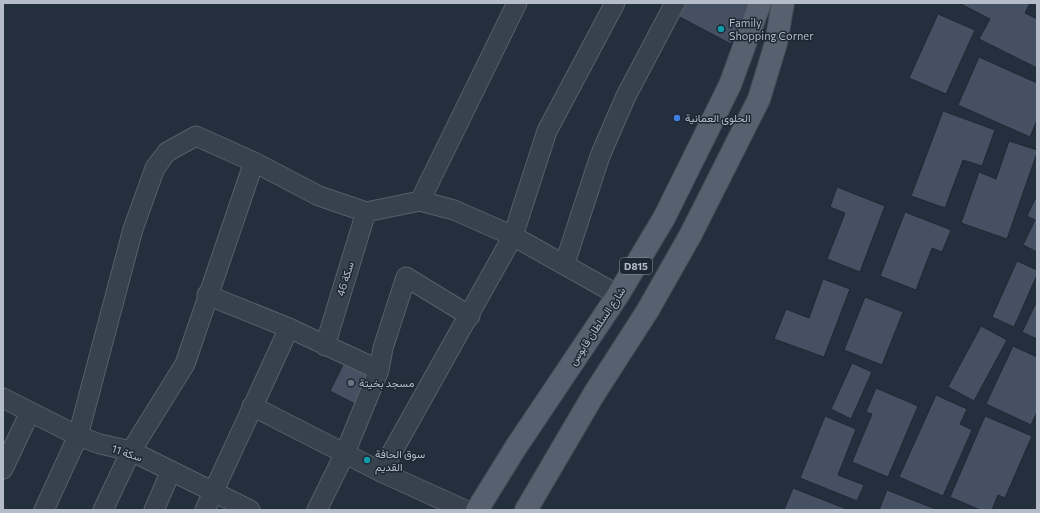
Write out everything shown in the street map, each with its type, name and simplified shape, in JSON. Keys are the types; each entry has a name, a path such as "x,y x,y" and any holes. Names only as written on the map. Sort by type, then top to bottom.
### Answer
{"main road":[{"name":"شارع السلطان قابوس","path":"477,510 553,391 618,295 664,218 730,85 760,3"},
{"name":"D815","path":"526,510 574,427 648,310 691,234 759,99 776,43 783,3"}],"street":[{"path":"420,201 517,3"},
{"path":"381,472 440,364 470,316 513,236 547,131 615,3"},
{"path":"565,263 600,156 626,96 675,3"},
{"path":"44,510 78,436 133,229 156,168 167,152 196,136 254,162 319,196 366,212 420,201 454,210 513,236 565,263 618,295"},
{"path":"103,510 131,451 185,364 254,162"},
{"name":"سكة 46","path":"325,346 366,212"},
{"path":"317,510 344,453 379,370 383,348 406,277 470,316"},
{"path":"208,296 289,328 379,370"},
{"path":"205,510 289,328"},
{"name":"سكة 11","path":"3,398 78,436 100,444 131,451 250,510"},
{"path":"252,406 381,472 465,510"},
{"path":"3,469 30,412"},
{"path":"154,510 171,471"}],"building":[{"name":"Family Shopping Corner","path":"680,3 753,3 731,44 674,14"},
{"path":"959,3 1030,3 1025,13 1037,19 1037,68 979,39 990,19"},
{"path":"938,14 975,30 946,94 909,78"},
{"path":"979,57 1037,83 1037,120 1030,137 958,105"},
{"path":"943,111 995,130 982,166 963,160 945,208 911,196"},
{"path":"1009,141 1037,150 1037,153 1007,239 961,223 979,172 996,179"},
{"path":"837,187 885,206 860,272 827,259 845,213 830,207"},
{"path":"1037,195 1037,252 1023,245 1035,220 1027,216"},
{"path":"905,212 951,230 942,252 932,248 916,290 880,276"},
{"path":"1017,261 1037,270 1037,275 1014,327 992,317"},
{"path":"823,279 850,289 824,357 774,339 786,309 809,318"},
{"path":"865,297 903,312 882,365 844,350"},
{"path":"1037,301 1037,339 1022,332"},
{"path":"981,326 1007,340 974,401 948,387"},
{"path":"1013,346 1037,357 1037,412 1031,425 986,404"},
{"name":"مسجد بخيتة","path":"345,361 373,375 357,405 330,391"},
{"path":"852,363 872,372 851,419 831,409"},
{"path":"876,388 918,406 888,477 852,462 872,414 866,412"},
{"path":"936,395 967,409 960,424 972,430 943,496 899,477"},
{"path":"825,416 856,429 838,475 864,485 857,501 800,478"},
{"path":"985,416 1032,436 1005,498 998,495 992,510 980,510 950,497"},
{"path":"793,488 849,510 784,510"},
{"path":"887,490 938,510 879,510"}],"place":[{"name":"Family Shopping Corner","path":"721,29"},
{"name":"الحلوى العمانية","path":"677,118"},
{"name":"مسجد بخيتة","path":"351,383"},
{"name":"سوق الحافة القديم","path":"367,460"}]}
